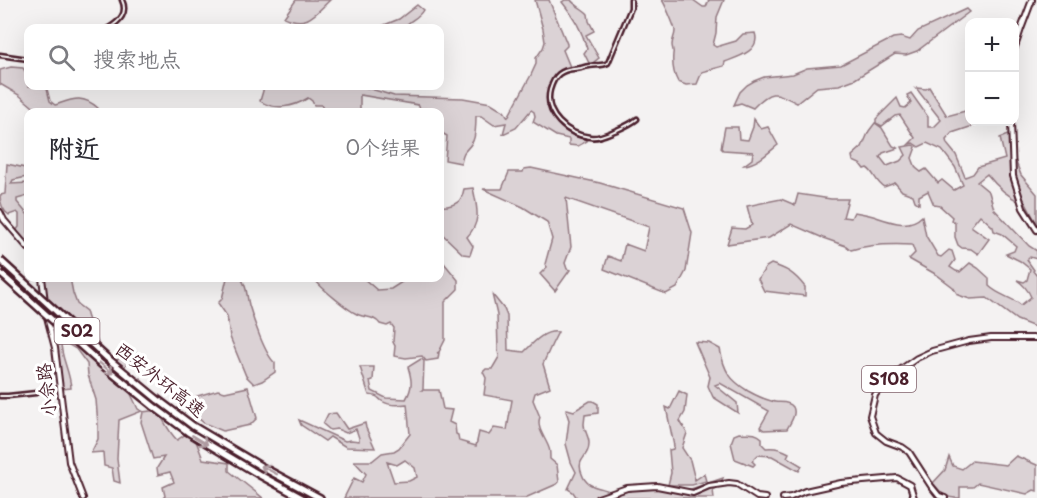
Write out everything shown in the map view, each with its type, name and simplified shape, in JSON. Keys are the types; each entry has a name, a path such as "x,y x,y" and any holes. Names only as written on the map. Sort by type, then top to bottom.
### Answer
{"highway":[{"name":"西安外环高速","path":"0,260 106,357 193,426 320,498"},
{"name":"西安外环高速","path":"0,273 101,364 153,406 188,432 302,498"}],"main road":[{"path":"1019,35 1032,0"},
{"path":"1011,126 1013,176 1023,208 1037,231"},
{"path":"0,212 24,243"},
{"name":"小佘路","path":"43,282 47,317 55,348 69,462 83,498"},
{"name":"S108","path":"945,498 939,496 931,486 909,452 886,441 876,433 870,416 875,394 888,380 917,357 932,351 969,340 1037,338"},
{"path":"783,498 841,483 897,478 910,485 914,498"},
{"path":"598,498 627,488 657,486 693,493 709,486 729,483 737,484 765,498"}],"street":[{"path":"115,24 123,16 125,7 122,0"},
{"path":"632,0 631,8 608,63 578,69 569,68 561,72 552,83 549,103 554,116 560,123 571,132 591,138 623,128 637,119"},
{"path":"0,55 24,58"},
{"path":"0,396 36,393"}],"shaded area":[{"path":"296,0 330,0 311,18 299,21 284,17"},
{"path":"535,0 549,0 567,44 563,50 570,67 554,80 548,96 557,123 587,138 587,141 578,146 569,145 569,139 556,136 533,122 535,116 531,110 516,128 503,134 506,123 494,125 481,116 476,116 474,138 464,152 461,163 445,160 447,136 444,134 444,108 420,108 418,105 360,95 360,108 323,108 321,105 314,105 308,98 284,107 272,106 260,101 263,90 374,90 394,96 463,98 491,103 504,111 508,117 543,48 545,42"},
{"path":"571,0 588,14 594,31 586,35 599,58 594,62 595,64 590,65 584,53 587,49 585,42 577,24 562,2"},
{"path":"662,0 693,0 706,7 709,0 724,0 717,17 713,45 716,47 736,41 743,34 755,33 755,44 747,52 725,62 724,66 702,72 697,84 686,85 678,82 673,65 672,45 675,29"},
{"path":"417,5 423,10 407,24 387,24 399,19"},
{"path":"966,9 969,12 917,51 906,55 895,54 855,79 839,85 817,87 797,103 774,94 765,97 753,108 741,103 734,105 740,92 754,81 764,77 793,74 807,68 841,65 893,38 901,37 910,40 918,31"},
{"path":"11,67 23,68 24,90 47,90 50,101 55,105 82,99 98,108 34,108 19,95 0,84 0,70"},
{"path":"929,87 947,116 965,111 965,126 973,126 952,133 946,140 956,155 965,177 973,174 978,167 1005,159 1000,138 1010,134 1013,179 1022,203 1003,191 987,174 977,182 989,192 994,209 1029,246 1037,251 1037,259 1030,257 1027,260 1037,276 1037,328 1017,320 987,298 970,299 958,295 953,287 937,275 909,259 915,253 912,245 881,245 851,250 791,224 769,238 727,244 732,228 745,229 752,225 747,206 781,199 795,205 798,194 848,199 843,217 851,218 854,212 892,222 911,223 922,216 926,236 938,256 941,257 949,250 952,251 955,260 950,267 960,272 970,263 989,278 989,286 1021,305 1031,297 1017,280 1024,282 1027,280 1030,269 1006,254 1014,251 1016,246 1002,234 994,231 993,227 980,215 971,226 989,239 978,254 958,245 955,237 955,222 940,206 934,205 928,191 919,196 919,204 913,195 902,191 895,183 884,187 867,168 864,169 853,161 852,156 862,147 875,123 882,128 893,146 898,148 883,153 880,157 887,166 900,161 906,155 902,147 913,145 916,147 912,158 916,168 921,172 926,169 938,183 942,180 954,190 963,185 955,167 942,150 927,143 919,147 913,143 909,144 915,138 900,115 882,126 876,123 876,119 897,98 901,107 905,108 911,103 907,95 911,93 928,117 928,127 934,127 941,120 916,88"},
{"path":"754,119 761,129 768,127 778,145 758,160 744,165 752,159 753,152 723,150 721,148 725,127 738,127 739,139 748,140"},
{"path":"1014,157 1021,175 1037,194 1037,224 1017,183"},
{"path":"7,164 24,168 24,178 13,180 11,184 24,183 24,197 17,199 17,202 24,210 24,242 15,232 19,227 19,214 17,212 9,215 1,204 0,195 5,194"},
{"path":"531,168 600,183 684,208 692,233 686,271 677,288 666,294 604,269 608,256 621,261 625,244 644,251 649,227 566,198 571,247 565,263 567,269 570,270 555,291 540,274 547,267 545,264 552,239 547,222 523,207 483,189 502,189 509,172 523,172 524,169"},
{"path":"473,188 476,202 477,220 467,237 473,246 470,255 463,254 444,236 444,206 455,204 462,197 464,189"},
{"path":"444,263 458,280 458,289 445,302 445,340 437,353 439,353 438,359 426,361 422,356 406,358 394,356 394,328 391,324 387,326 380,324 373,318 355,313 317,282 368,282 377,290 391,289 402,282 444,282"},
{"path":"771,264 794,275 805,287 805,296 764,291 758,279 766,267"},
{"path":"44,282 71,282 77,304 86,311 104,359 114,362 121,357 129,357 136,353 137,359 128,361 124,368 128,382 141,378 144,387 130,392 138,409 142,411 119,420 117,459 120,483 114,481 112,468 104,466 103,452 91,453 98,439 98,425 96,400 87,364 76,349 61,340 71,388 62,389"},
{"path":"226,282 243,282 260,336 267,353 275,363 275,372 262,381 254,384 246,376 230,337 227,316 218,303 222,299"},
{"path":"492,294 507,316 508,350 524,352 544,335 558,332 543,364 550,387 535,393 533,400 540,417 540,429 549,449 550,459 557,465 559,482 525,498 344,498 354,478 362,482 366,474 354,461 372,461 382,453 394,451 410,434 407,404 388,404 376,396 369,395 360,367 374,367 373,380 370,381 372,391 386,398 406,399 411,383 408,367 421,359 424,361 422,390 439,390 443,409 452,410 449,422 455,425 459,441 476,446 479,432 489,435 494,428 507,430 512,400 484,395 486,378 483,372 486,369 492,369 499,357 497,315","holes":["405,460 415,468 417,477 409,481 394,482 387,462 397,465"]},
{"path":"695,342 709,343 720,349 732,379 751,393 764,399 791,405 794,413 787,429 764,430 760,427 769,411 720,383 715,385 737,403 738,413 713,397 708,386 710,377"},
{"path":"248,387 257,418 250,425 223,431 204,423 179,402 182,396 194,397 218,390 225,392"},
{"path":"679,391 687,395 685,412 680,421 687,433 682,448 690,460 695,480 704,474 706,481 692,485 668,485 671,473 669,450 674,446 666,407 670,409"},
{"path":"590,401 598,404 598,413 585,415 584,427 589,446 580,467 587,482 613,493 600,498 577,498 568,489 576,472 566,444 569,420 566,411 567,409 574,411"},
{"path":"157,410 177,440 189,432 194,436 203,459 229,463 229,471 263,498 163,498 165,496 163,487 174,482 170,472 158,475 157,468 164,457 153,459 141,422 143,412"},
{"path":"336,413 347,429 365,423 375,448 346,447 330,437 325,441 301,425 299,420 345,441 359,441 356,429 346,433 337,429 330,430 323,424 328,414"},
{"path":"757,434 762,438 762,444 766,448 781,449 789,453 787,457 802,466 799,471 772,456 758,455 752,461 755,464 753,466 735,459 731,443 734,435"},
{"path":"1016,456 1037,465 1037,491 1034,490 1027,494 978,483 973,487 960,487 960,498 955,498 944,495 933,483 945,470 949,457 953,466 962,469 972,461 1006,465"},
{"path":"723,478 719,487 713,490 714,498 609,498 635,488 691,489"}]}
